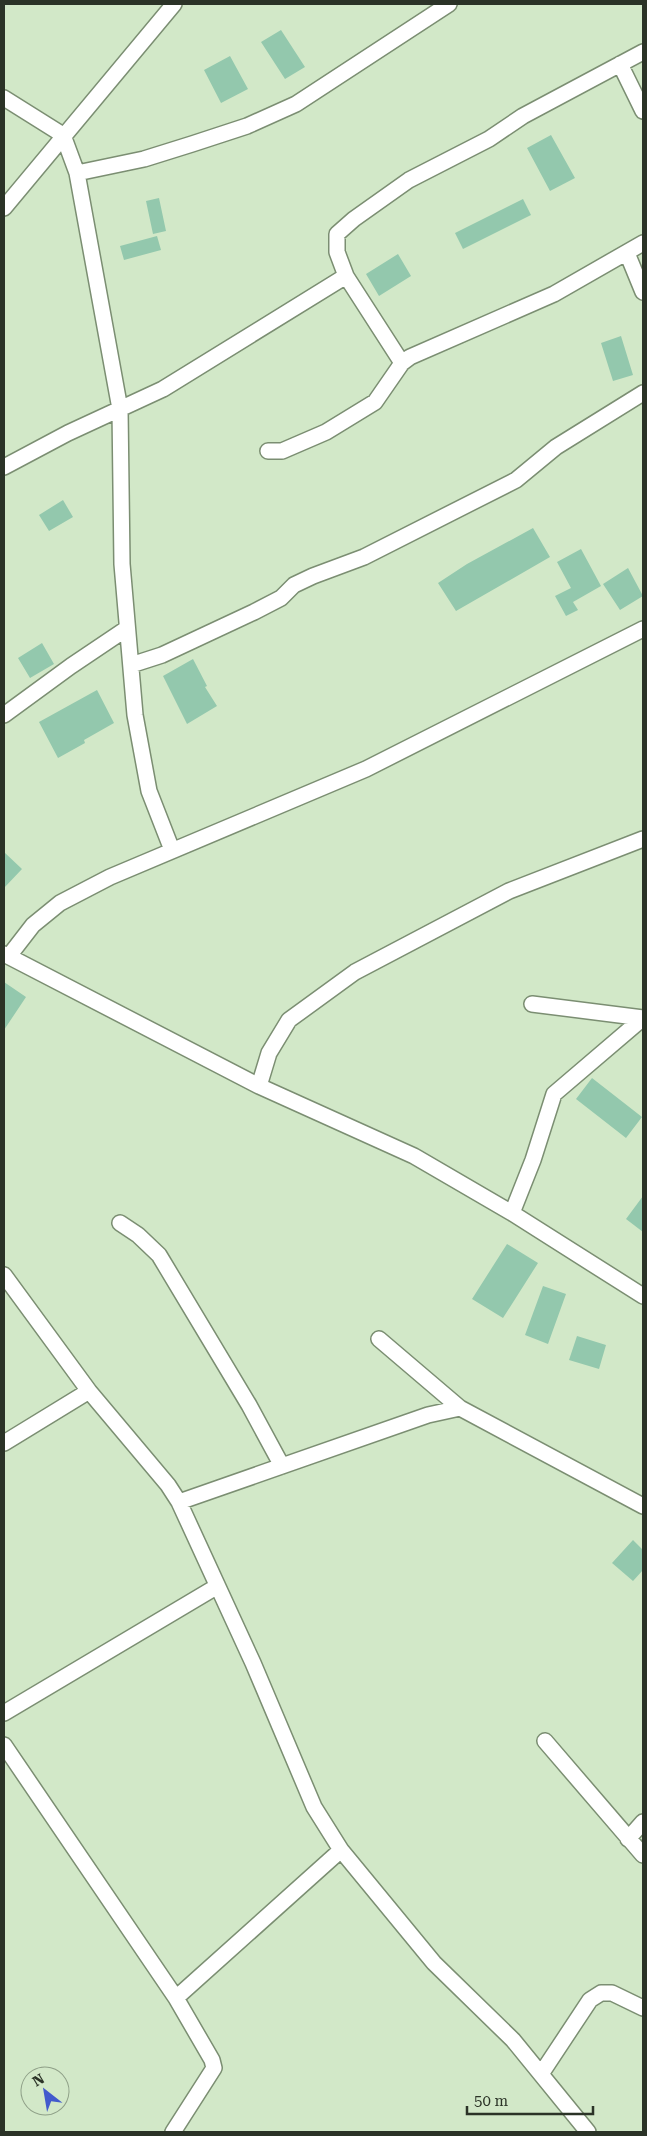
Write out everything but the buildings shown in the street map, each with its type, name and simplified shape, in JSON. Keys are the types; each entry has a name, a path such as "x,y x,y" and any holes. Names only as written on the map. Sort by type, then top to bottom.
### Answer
{"street":[{"path":"4,208 174,4"},
{"path":"77,173 144,159 192,144 247,126 296,104 449,4"},
{"path":"402,363 346,276 337,252 337,234 354,219 409,180 489,140 523,116 643,52"},
{"path":"620,64 643,111"},
{"path":"4,98 63,135 77,173 120,410 122,564 126,629 135,715 149,791 172,850"},
{"path":"268,451 282,450 326,432 375,402 402,363 456,336 554,294 643,243"},
{"path":"627,253 643,292"},
{"path":"4,467 68,433 164,389 346,276"},
{"path":"131,665 162,655 254,612 281,598 294,585 364,557 516,480 556,447 643,394"},
{"path":"4,715 126,629"},
{"path":"643,629 366,769 110,877 60,903 33,925 6,955 259,1086 414,1156 512,1214 643,1296"},
{"path":"259,1086 269,1052 289,1020 355,972 509,891 643,838"},
{"path":"532,1004 643,1018"},
{"path":"512,1214 533,1160 554,1094 643,1018"},
{"path":"120,1223 160,1255 249,1405 282,1466"},
{"path":"4,1275 89,1391 168,1485 179,1502 253,1663 314,1807 341,1850 434,1963 513,2040 588,2132"},
{"path":"379,1339 460,1408 643,1506"},
{"path":"4,1443 89,1391"},
{"path":"179,1502 428,1415 460,1408"},
{"path":"4,1713 216,1586"},
{"path":"545,1740 643,1855"},
{"path":"4,1745 176,1998 212,2060 214,2068 173,2132"},
{"path":"628,1839 643,1822"},
{"path":"176,1998 341,1850"},
{"path":"541,2074 590,2000 601,1993 612,1993 643,2008"}]}
